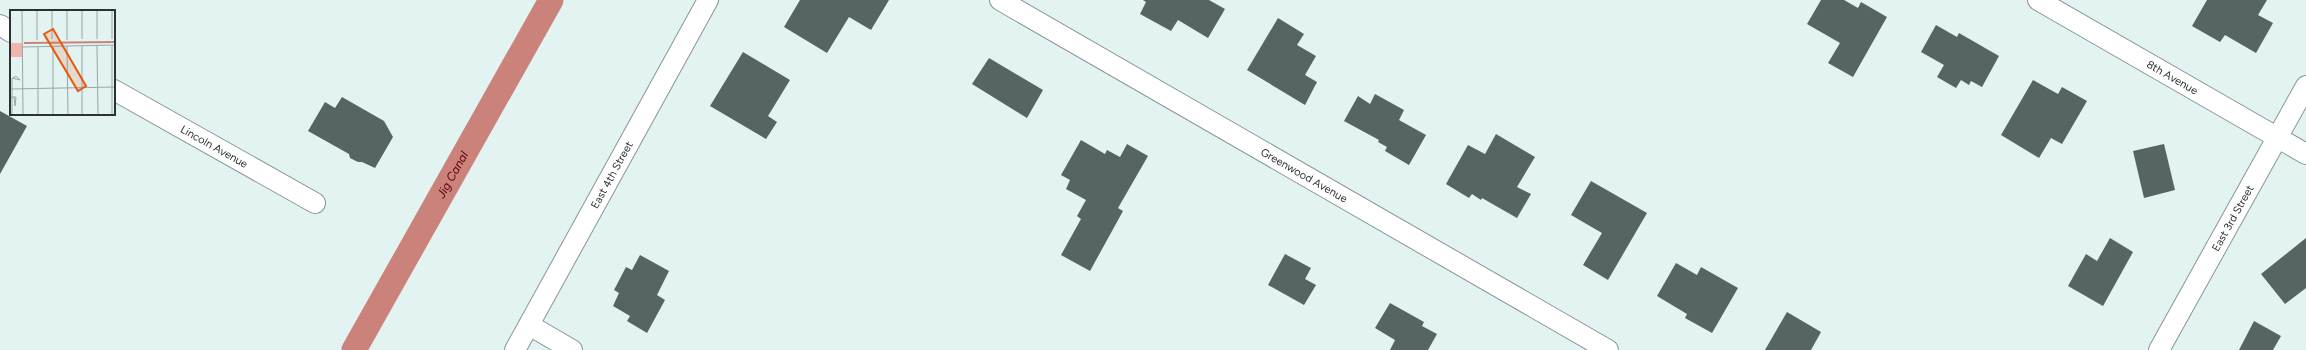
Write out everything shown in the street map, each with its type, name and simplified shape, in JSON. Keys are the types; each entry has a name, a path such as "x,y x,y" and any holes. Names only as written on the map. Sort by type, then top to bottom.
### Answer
{"street":[{"name":"East 4th Street","path":"515,350 708,0"},
{"name":"Greenwood Avenue","path":"1000,0 1608,350"},
{"name":"8th Avenue","path":"2038,0 2306,154"},
{"path":"0,25 10,31"},
{"name":"East 3rd Street","path":"2159,350 2306,86"},
{"name":"Lincoln Avenue","path":"115,91 315,203"},
{"path":"529,325 572,350"}],"building":[{"path":"800,0 889,0 871,30 849,17 827,53 784,27"},
{"path":"1143,0 1209,0 1225,9 1208,38 1178,20 1171,31 1140,14 1146,2"},
{"path":"1821,0 1844,0 1858,8 1861,2 1887,17 1853,77 1828,63 1840,43 1807,24"},
{"path":"2207,0 2267,0 2258,15 2273,23 2256,53 2225,35 2220,42 2192,26"},
{"path":"1278,18 1304,34 1297,45 1316,56 1305,75 1317,82 1305,105 1247,70"},
{"path":"1936,25 1957,37 1959,33 1999,56 1982,87 1971,81 1969,85 1961,80 1956,88 1937,77 1944,65 1921,52"},
{"path":"743,52 790,80 768,116 777,122 766,139 710,106"},
{"path":"989,58 1043,90 1027,118 972,84"},
{"path":"2033,80 2058,94 2062,87 2087,101 2062,144 2051,138 2039,158 2001,135"},
{"path":"1375,94 1404,110 1399,120 1426,135 1409,165 1385,151 1387,147 1378,142 1379,140 1344,121 1358,96 1370,104"},
{"path":"342,97 384,121 393,137 375,168 350,158 349,154 308,131 325,102 335,108"},
{"path":"0,111 27,126 0,174"},
{"path":"1496,134 1535,157 1517,187 1531,194 1517,218 1482,198 1481,200 1472,194 1469,198 1446,184 1468,145 1485,154"},
{"path":"1081,140 1105,154 1107,150 1120,157 1127,144 1148,156 1118,208 1123,211 1090,271 1061,255 1081,219 1077,216 1086,200 1066,189 1070,180 1061,175"},
{"path":"2164,144 2175,190 2144,198 2133,151"},
{"path":"1591,181 1647,213 1608,280 1583,265 1602,233 1571,215"},
{"path":"2110,238 2133,252 2103,306 2068,286 2086,254 2097,261"},
{"path":"2306,238 2306,288 2285,304 2261,274"},
{"path":"1285,254 1311,268 1305,279 1316,285 1304,305 1268,285"},
{"path":"640,255 669,271 657,295 665,300 647,333 627,321 630,316 613,306 619,293 614,290 626,267 632,270"},
{"path":"1676,263 1697,275 1701,267 1738,288 1712,333 1685,318 1687,314 1657,296"},
{"path":"1390,303 1424,322 1422,326 1437,334 1428,350 1390,350 1395,340 1375,328"},
{"path":"1787,312 1821,332 1811,350 1765,350"},
{"path":"2254,321 2281,336 2273,350 2239,350"}],"waterway":[{"name":"Jig Canal","path":"354,350 551,0"}]}
